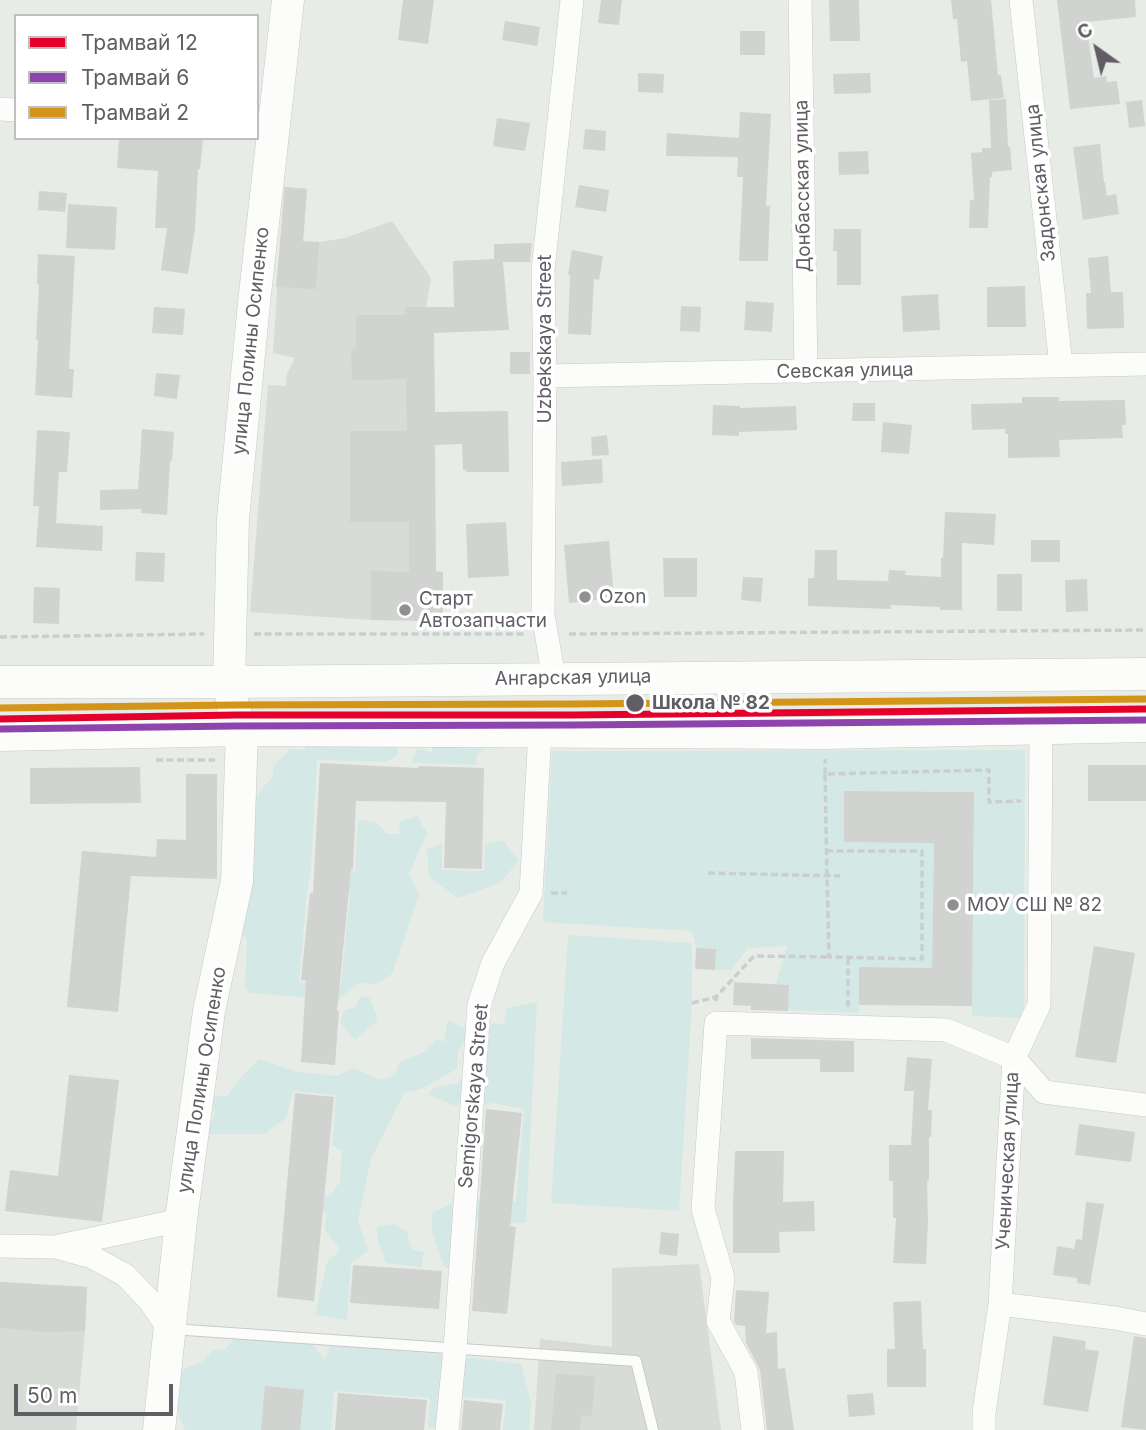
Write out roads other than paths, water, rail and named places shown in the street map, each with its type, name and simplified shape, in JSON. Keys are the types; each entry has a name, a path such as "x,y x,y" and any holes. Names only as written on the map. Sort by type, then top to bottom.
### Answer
{"main road":[{"name":"улица Полины Осипенко","path":"159,1430 181,1220 209,1011 237,881 242,730 233,707 229,682 233,519 254,303 266,120 288,0"},
{"name":"Ангарская улица","path":"0,682 1146,674"},
{"path":"0,735 242,730 825,733 1146,726"}],"street":[{"name":"Uzbekskaya Street","path":"554,678 543,615 543,270 572,0"},
{"name":"Донбасская улица","path":"800,0 806,372"},
{"name":"Задонская улица","path":"1021,0 1061,366"},
{"name":"Севская улица","path":"545,376 1146,363"},
{"name":"Ученическая улица","path":"984,1430 984,1413 1000,1304 1014,1058 1040,1005 1041,729"},
{"name":"Semigorskaya Street","path":"447,1430 479,1005 493,963 531,893 540,732"},
{"path":"753,1430 746,1372 718,1321 723,1278 703,1209 716,1023 946,1030 1014,1058 1044,1092 1146,1105"},
{"path":"0,1246 55,1247 181,1220"},
{"path":"55,1247 92,1257 125,1275 149,1300 169,1329"},
{"path":"1000,1304 1146,1324"}],"lane":[{"path":"169,1329 636,1361 653,1430"}],"tram line":[{"name":"2","path":"0,708 1146,699"},
{"name":"12","path":"0,719 1146,709"},
{"name":"6","path":"0,729 1146,720"}],"place":[{"name":"Ozon","path":"585,597"},
{"name":"Старт Автозапчасти","path":"405,610"},
{"name":"Школа № 82","path":"635,703"},
{"name":"МОУ СШ № 82","path":"953,905"}]}
